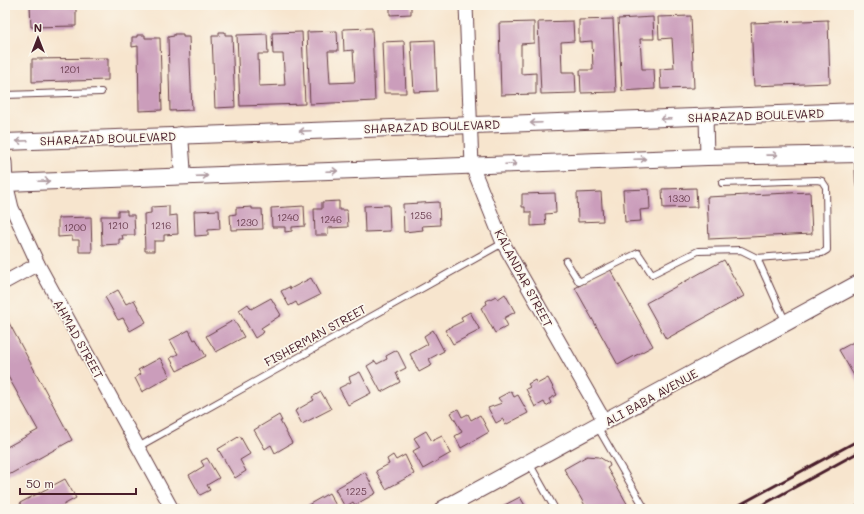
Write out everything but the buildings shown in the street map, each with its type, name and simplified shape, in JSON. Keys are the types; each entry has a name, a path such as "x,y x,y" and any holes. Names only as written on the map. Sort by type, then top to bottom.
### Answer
{"street":[{"name":"KALANDAR STREET","path":"466,5 472,166 503,243 601,424"},
{"name":"SHARAZAD BOULEVARD","path":"5,142 859,111"},
{"path":"706,117 707,157"},
{"path":"180,136 183,176"},
{"path":"5,183 707,157 859,160"},
{"name":"AHMAD STREET","path":"5,162 5,183 12,208 38,264 172,509"},
{"path":"5,282 38,264"},
{"name":"ALI BABA AVENUE","path":"443,509 859,283"}],"lane":[{"path":"5,95 101,92"},
{"path":"859,160 859,183"},
{"path":"566,261 579,282 638,253 652,274 698,251 741,250 757,258 822,253 827,250 826,187 822,181 722,183"},
{"name":"FISHERMAN STREET","path":"138,447 503,243"},
{"path":"757,258 786,323"},
{"path":"601,424 645,509"},
{"path":"529,463 555,509"}],"railway":[{"path":"732,509 859,440"},
{"path":"755,509 859,452"}]}
